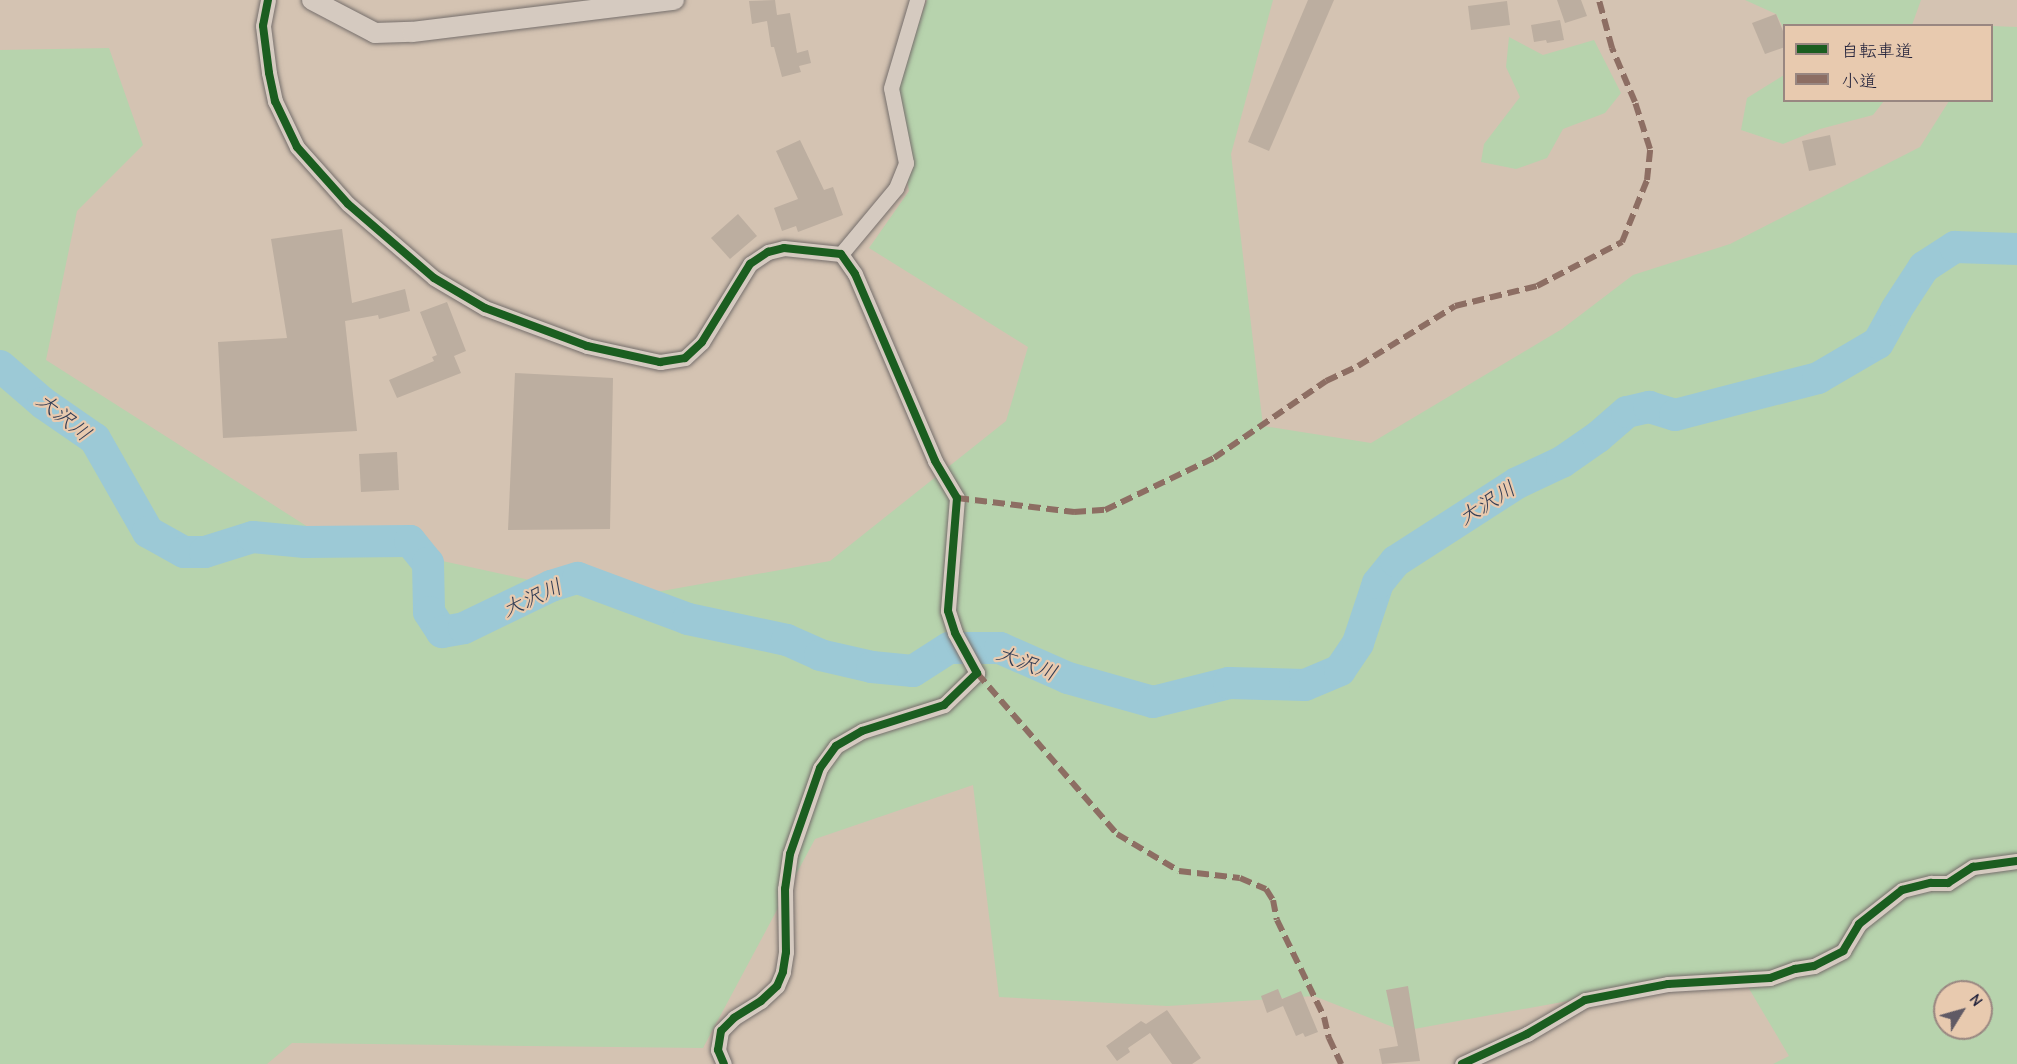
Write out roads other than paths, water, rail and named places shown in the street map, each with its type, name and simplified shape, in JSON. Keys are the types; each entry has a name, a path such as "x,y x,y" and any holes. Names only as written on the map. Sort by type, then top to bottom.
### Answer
{"street":[{"path":"268,0 263,26 269,74 275,101 297,147 348,204 434,278 485,308 587,346 660,362 685,358 702,342 750,264 768,252 784,248 842,254"},
{"path":"312,0 375,33 412,32 674,0"},
{"path":"842,254 896,188 906,163 891,88 917,0"},
{"path":"724,1064 718,1050 721,1031 734,1018 761,1001 777,986 783,972 785,889 790,854 820,768 836,746 862,732 944,705 977,673 955,633 948,611 957,498 935,460 855,274 842,254"},
{"path":"1462,1064 1527,1034 1585,1000 1668,984 1770,978 1795,969 1814,966 1843,951 1859,924 1902,890 1930,883 1948,882 1973,867 2017,861"}],"waterway":[{"name":"大沢川","path":"0,366 43,403 95,439 148,532 184,552 205,552 253,537 305,542 410,541 428,563 429,612 442,632 464,628 551,586 578,578 688,619 787,640 820,655 872,667 913,671 949,648 1000,648 1068,678 1153,702 1229,683 1305,685 1340,670 1358,643 1378,583 1396,561 1517,483 1562,462 1598,437 1627,412 1649,407 1675,415 1818,378 1878,343 1924,267 1955,247 2017,249"}]}
